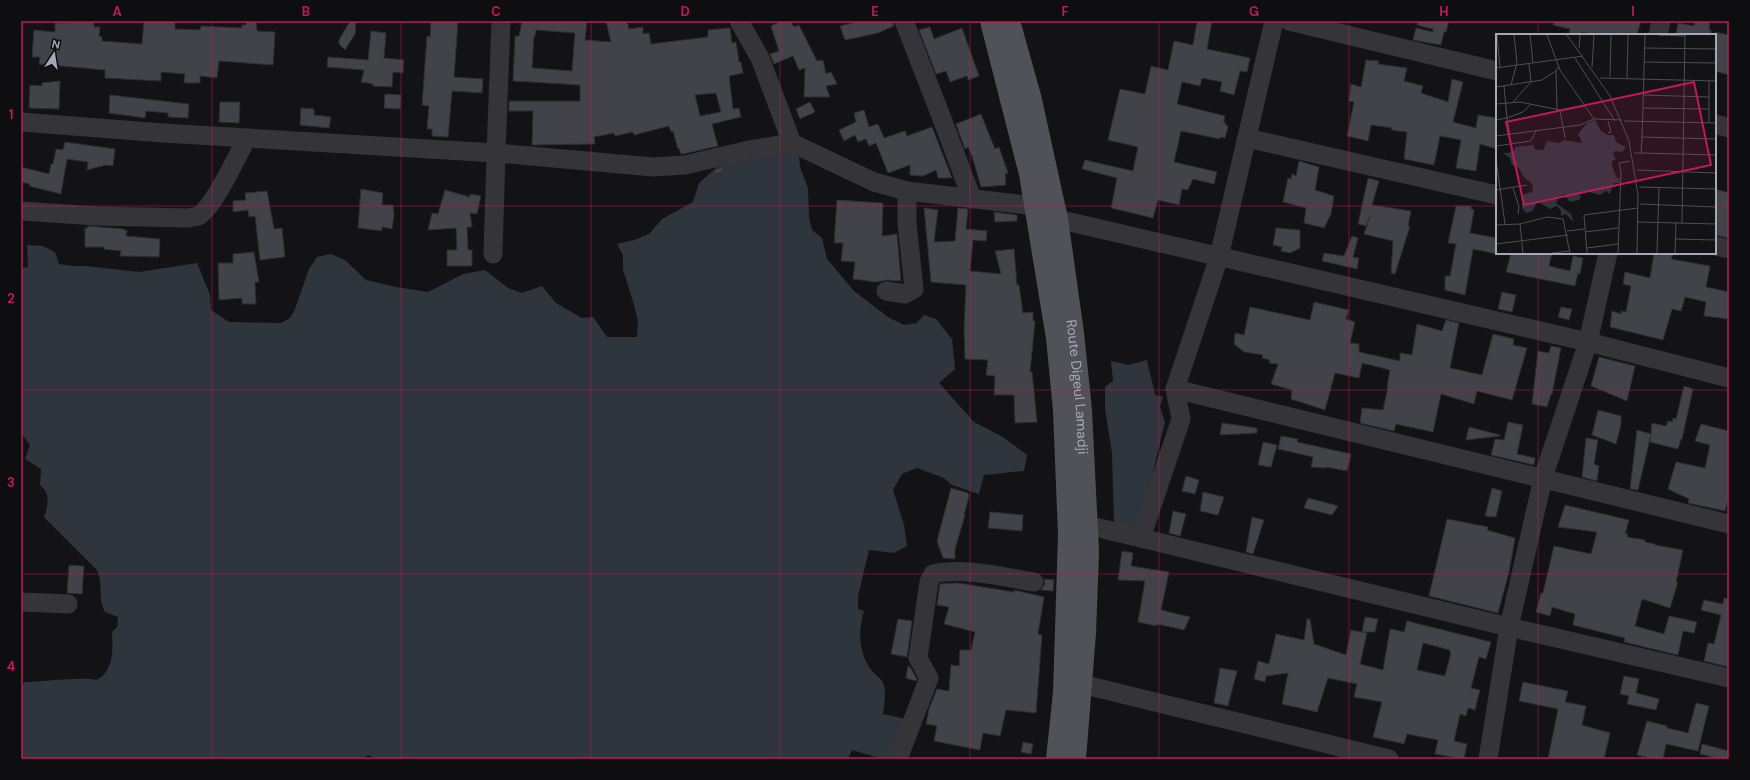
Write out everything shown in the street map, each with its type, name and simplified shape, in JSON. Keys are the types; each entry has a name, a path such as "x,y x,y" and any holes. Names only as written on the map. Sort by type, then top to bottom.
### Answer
{"main road":[{"path":"991,21 1021,136 1035,206 1057,338 1064,410 1069,535 1064,693 1057,759"},
{"name":"Route Digeul Lamadji","path":"1009,21 1031,100 1056,219 1073,333 1082,410 1088,552 1085,633 1075,759"}],"street":[{"path":"494,254 501,21"},
{"path":"739,21 760,58 792,143"},
{"path":"904,21 972,199"},
{"path":"1141,538 1180,419 1175,389 1219,257 1274,21"},
{"path":"1289,21 1496,71"},
{"path":"1658,34 1661,21"},
{"path":"21,122 247,138 496,153 653,167 685,165 749,150 792,143 874,182 908,191 1035,206"},
{"path":"1716,124 1729,128"},
{"path":"21,211 96,216 188,218 200,215 208,207 227,177 247,138"},
{"path":"1247,138 1496,195"},
{"path":"886,291 905,294 914,289 907,222 908,191"},
{"path":"1056,219 1588,342 1729,378"},
{"path":"1716,246 1729,249"},
{"path":"1488,759 1509,627 1543,478 1588,342 1608,254"},
{"path":"1175,389 1729,524"},
{"path":"1087,525 1509,627 1729,678"},
{"path":"898,759 929,678 918,658 929,582 933,574 942,572 988,574 1034,582"},
{"path":"21,602 68,604"},
{"path":"1081,684 1389,759"}],"shaded area":[{"path":"794,151 799,156 800,167 808,188 809,218 812,230 822,238 827,259 854,291 888,317 904,325 917,323 924,315 936,319 952,339 955,369 939,383 974,422 1003,437 1027,455 1024,471 984,475 979,494 952,485 944,478 917,468 902,474 893,490 904,525 907,546 894,553 869,550 858,596 858,609 864,611 860,633 861,648 871,670 881,679 883,683 885,695 883,714 906,719 892,759 883,759 852,750 848,759 378,759 368,755 363,759 21,759 21,687 25,682 73,679 96,680 102,677 109,666 111,659 112,632 117,627 118,617 105,612 101,601 100,581 97,570 44,517 48,500 46,492 40,485 41,469 25,459 30,445 21,433 21,268 28,267 27,245 43,246 55,252 59,264 73,266 139,272 197,263 210,295 211,310 229,322 281,323 290,318 295,309 309,269 317,257 331,254 345,260 366,280 428,292 463,274 485,270 508,288 522,293 542,286 556,303 582,318 593,317 607,337 637,337 638,321 623,270 623,255 617,244 634,240 649,234 662,219 693,202 699,183 716,168 722,165"},
{"path":"1147,360 1155,395 1163,397 1160,407 1165,422 1139,530 1114,524 1112,453 1105,409 1105,387 1113,381 1111,361 1129,365"}],"building":[{"path":"144,21 175,21 175,29 200,30 201,26 242,28 242,25 246,25 246,22 256,22 257,31 275,32 273,65 219,61 217,78 200,76 200,83 184,83 185,74 161,72 161,81 105,78 105,70 39,64 40,57 32,57 34,30 55,32 55,23 94,22 94,27 100,27 99,36 102,37 102,41 142,44"},
{"path":"350,21 356,21 355,34 345,50 339,44 339,40"},
{"path":"431,21 458,21 454,77 483,79 482,93 452,91 448,137 432,136 432,129 427,129 429,106 422,105 427,36 430,37"},
{"path":"522,21 587,21 585,40 611,42 606,21 627,21 629,29 643,27 643,34 649,33 651,44 708,37 708,30 730,28 732,43 736,42 739,62 741,62 743,73 729,76 733,109 739,108 741,117 712,124 718,146 683,154 681,154 679,148 678,149 673,131 671,132 669,126 634,135 633,132 615,136 614,133 594,137 595,144 532,145 533,111 509,111 509,101 580,101 580,85 513,81 515,36 519,36","holes":["536,30 575,33 572,71 532,68 534,36","716,93 721,112 700,116 695,95"]},
{"path":"782,21 790,21 794,27 799,25 817,61 823,60 826,74 831,72 837,84 826,86 830,97 804,97 805,68 799,70 793,56 774,64 770,54 779,51 771,26"},
{"path":"861,21 893,21 894,26 878,33 845,40 840,26"},
{"path":"1197,21 1212,21 1207,49 1250,58 1247,72 1240,71 1234,95 1220,91 1222,82 1202,78 1200,86 1182,82 1177,104 1225,116 1224,122 1228,127 1225,138 1220,137 1220,139 1181,131 1174,162 1217,172 1214,184 1193,179 1188,190 1182,189 1179,205 1158,200 1153,218 1111,208 1117,178 1082,169 1085,160 1133,171 1138,147 1108,140 1120,89 1145,94 1151,66 1168,70 1174,41 1193,45"},
{"path":"1418,21 1449,21 1446,32 1444,32 1441,45 1413,40 1416,28 1433,32 1433,29 1417,25"},
{"path":"1554,21 1641,21 1637,34 1591,34 1582,32 1581,34 1569,34 1570,29 1553,25"},
{"path":"1695,21 1710,21 1709,30 1711,30 1711,34 1676,34 1678,23 1694,26"},
{"path":"930,27 934,39 962,28 979,76 968,80 967,76 950,82 946,71 936,74 919,30"},
{"path":"371,31 386,33 384,58 404,60 403,73 393,72 392,87 373,86 373,84 361,82 364,70 327,67 328,57 368,60"},
{"path":"1715,32 1729,35 1729,75 1716,71"},
{"path":"1366,60 1379,61 1378,64 1407,68 1404,81 1423,86 1421,93 1448,102 1452,79 1463,82 1453,122 1476,128 1478,115 1496,118 1496,149 1480,144 1476,171 1456,168 1461,140 1440,136 1434,165 1404,159 1407,132 1371,125 1368,141 1347,136 1354,102 1349,101 1351,84 1361,87"},
{"path":"60,81 59,109 29,108 30,85 42,86 42,83"},
{"path":"385,94 401,95 400,109 384,108"},
{"path":"110,95 189,104 188,118 168,117 168,113 146,111 145,118 109,113"},
{"path":"220,102 240,102 239,123 219,122"},
{"path":"810,102 815,112 800,119 796,109"},
{"path":"301,108 314,109 314,115 331,117 329,128 300,125"},
{"path":"864,110 869,127 878,124 884,138 905,131 907,136 932,127 952,178 938,178 936,170 923,176 910,175 910,165 888,173 876,143 869,146 866,139 858,142 855,135 844,141 839,130 856,122 854,113"},
{"path":"981,114 995,149 999,147 1008,173 1005,174 1006,185 981,187 972,156 968,147 965,149 956,124"},
{"path":"65,142 115,149 113,166 106,165 87,170 88,162 67,159 61,194 29,186 30,184 21,182 21,167 49,174 56,149 63,150"},
{"path":"1299,161 1319,167 1315,190 1334,196 1331,214 1324,228 1304,223 1306,208 1283,202 1288,178 1291,179 1292,174 1296,176"},
{"path":"723,167 724,171 715,174 714,170"},
{"path":"1368,178 1379,181 1372,205 1411,211 1408,226 1410,226 1395,274 1391,273 1393,241 1364,234 1370,216 1366,226 1358,224"},
{"path":"361,189 383,193 382,205 393,205 394,215 392,229 382,227 382,231 358,228"},
{"path":"1716,189 1729,193 1729,238 1716,235"},
{"path":"445,190 470,197 470,194 481,196 477,214 470,213 472,227 467,227 468,250 472,250 472,266 447,266 447,250 457,250 456,228 428,230 432,213 438,214"},
{"path":"267,191 274,229 282,228 285,257 260,260 255,216 249,217 248,210 233,212 233,201 246,200 245,193"},
{"path":"837,200 883,203 882,236 897,234 901,281 887,280 876,282 853,279 855,262 841,261 843,243 834,243"},
{"path":"1456,206 1471,206 1471,209 1474,210 1470,233 1496,238 1496,254 1473,249 1465,295 1445,290 1445,276 1450,276 1456,244 1448,243"},
{"path":"924,208 938,210 934,242 955,241 958,208 968,209 966,229 987,231 986,241 973,240 970,271 1001,274 995,251 1014,249 1017,285 1019,285 1023,313 1033,312 1033,321 1035,321 1030,372 1032,372 1037,422 1015,423 1014,395 994,395 995,376 986,375 988,360 965,359 964,329 966,285 931,282"},
{"path":"994,212 1017,215 1017,221 995,222"},
{"path":"88,226 123,229 127,231 126,236 160,239 159,257 120,256 121,251 104,249 104,247 85,247 85,228 88,228"},
{"path":"1276,228 1300,230 1300,248 1290,253 1281,251 1282,247 1273,245"},
{"path":"1352,236 1358,238 1353,257 1359,258 1357,269 1322,261 1324,253 1344,256"},
{"path":"254,252 259,282 255,282 256,304 242,304 242,298 219,300 218,263 233,263 233,254"},
{"path":"1511,254 1552,254 1549,266 1570,271 1573,256 1583,258 1580,274 1578,273 1575,286 1506,272"},
{"path":"1654,254 1674,254 1671,259 1710,266 1706,287 1729,292 1729,319 1704,316 1706,302 1685,297 1681,311 1672,309 1663,340 1610,327 1612,311 1621,314 1621,311 1626,312 1631,286 1623,284 1625,272 1650,278"},
{"path":"1502,292 1516,295 1512,312 1498,309"},
{"path":"1314,302 1349,310 1346,319 1355,322 1350,343 1359,344 1359,352 1400,361 1400,353 1412,355 1417,324 1442,331 1446,320 1459,323 1450,368 1482,375 1493,334 1514,339 1513,345 1527,348 1512,400 1477,391 1474,404 1441,394 1433,432 1396,424 1394,431 1360,423 1362,408 1383,410 1390,370 1362,363 1359,378 1335,373 1325,410 1291,399 1292,390 1271,384 1278,364 1269,363 1270,360 1262,358 1263,355 1244,352 1234,344 1235,333 1244,335 1250,307 1310,320"},
{"path":"1561,307 1572,309 1569,320 1558,317"},
{"path":"1551,346 1561,348 1552,394 1547,407 1532,404 1538,351 1549,353"},
{"path":"1599,357 1635,366 1627,401 1591,386"},
{"path":"1684,386 1693,389 1682,439 1678,449 1650,442 1652,423 1666,426 1668,421 1673,422 1672,418 1676,419"},
{"path":"1598,410 1621,416 1621,425 1616,444 1592,435"},
{"path":"1508,422 1523,425 1517,454 1535,458 1534,465 1491,455 1495,439 1504,440"},
{"path":"1222,423 1257,428 1257,433 1220,435"},
{"path":"1701,424 1729,431 1729,497 1725,511 1688,503 1689,499 1668,489 1676,462 1705,468 1710,445 1695,441"},
{"path":"1469,427 1500,435 1500,436 1466,440"},
{"path":"1637,430 1651,434 1638,490 1630,489"},
{"path":"1281,436 1298,439 1297,442 1351,454 1347,471 1326,467 1311,467 1313,457 1278,449"},
{"path":"1586,438 1598,440 1594,464 1599,466 1597,481 1582,477"},
{"path":"1263,442 1277,445 1271,467 1258,465"},
{"path":"1186,476 1199,480 1195,494 1182,491"},
{"path":"951,488 968,493 969,496 955,549 955,559 943,558 937,541"},
{"path":"1492,488 1502,491 1496,517 1485,516"},
{"path":"1203,492 1224,497 1218,515 1200,511"},
{"path":"1308,498 1338,506 1332,515 1304,508"},
{"path":"1565,505 1629,520 1625,534 1628,534 1627,537 1645,540 1645,542 1655,545 1683,550 1676,582 1678,582 1670,608 1642,599 1635,626 1664,634 1669,616 1697,622 1694,633 1683,631 1678,655 1624,642 1625,638 1573,625 1575,614 1552,607 1550,616 1536,612 1541,593 1543,593 1554,546 1591,554 1597,532 1558,527"},
{"path":"1173,511 1186,514 1180,536 1169,533"},
{"path":"990,512 1023,515 1022,531 988,528"},
{"path":"1252,517 1264,520 1253,554 1246,552"},
{"path":"1447,519 1488,527 1487,530 1515,538 1509,572 1498,613 1429,596"},
{"path":"1122,551 1133,553 1131,566 1169,572 1161,610 1190,617 1184,630 1157,624 1157,626 1138,622 1145,581 1118,580"},
{"path":"69,565 84,566 82,594 67,593"},
{"path":"1044,579 1054,580 1053,591 1041,590 1045,584"},
{"path":"958,583 1014,592 1014,590 1044,597 1038,634 1042,635 1036,713 1006,710 1000,736 983,733 980,750 934,741 937,726 926,724 929,709 937,689 949,691 951,665 959,666 960,650 971,650 975,632 944,624 949,607 937,605 940,584"},
{"path":"1724,598 1729,599 1729,667 1704,661 1708,643 1714,644 1721,615 1701,610 1704,600 1723,604"},
{"path":"1365,617 1378,619 1375,632 1362,632"},
{"path":"898,619 912,621 907,657 891,654"},
{"path":"1307,619 1310,619 1314,644 1346,655 1351,630 1367,633 1360,664 1383,670 1390,629 1404,632 1407,621 1491,642 1486,659 1479,657 1471,688 1480,690 1475,710 1468,708 1466,716 1460,714 1454,741 1467,744 1464,759 1435,754 1438,740 1407,734 1404,744 1373,737 1382,702 1354,697 1357,684 1328,678 1317,712 1282,704 1288,673 1266,676 1265,682 1254,679 1258,661 1269,664 1276,634 1304,640","holes":["1423,643 1450,650 1451,653 1445,676 1417,670"]},
{"path":"908,666 917,679 916,681 906,678"},
{"path":"1220,668 1237,671 1228,706 1214,703"},
{"path":"1624,676 1639,679 1636,693 1659,699 1656,710 1627,704 1629,696 1620,694"},
{"path":"1523,682 1568,691 1565,702 1586,706 1582,725 1610,733 1604,759 1548,759 1558,709 1519,701"},
{"path":"1696,703 1709,706 1698,751 1666,744 1663,759 1655,759 1637,755 1647,721 1688,733"},
{"path":"1023,742 1033,744 1031,754 1021,752"},
{"path":"1702,744 1729,751 1729,759 1720,759 1700,754"}]}
